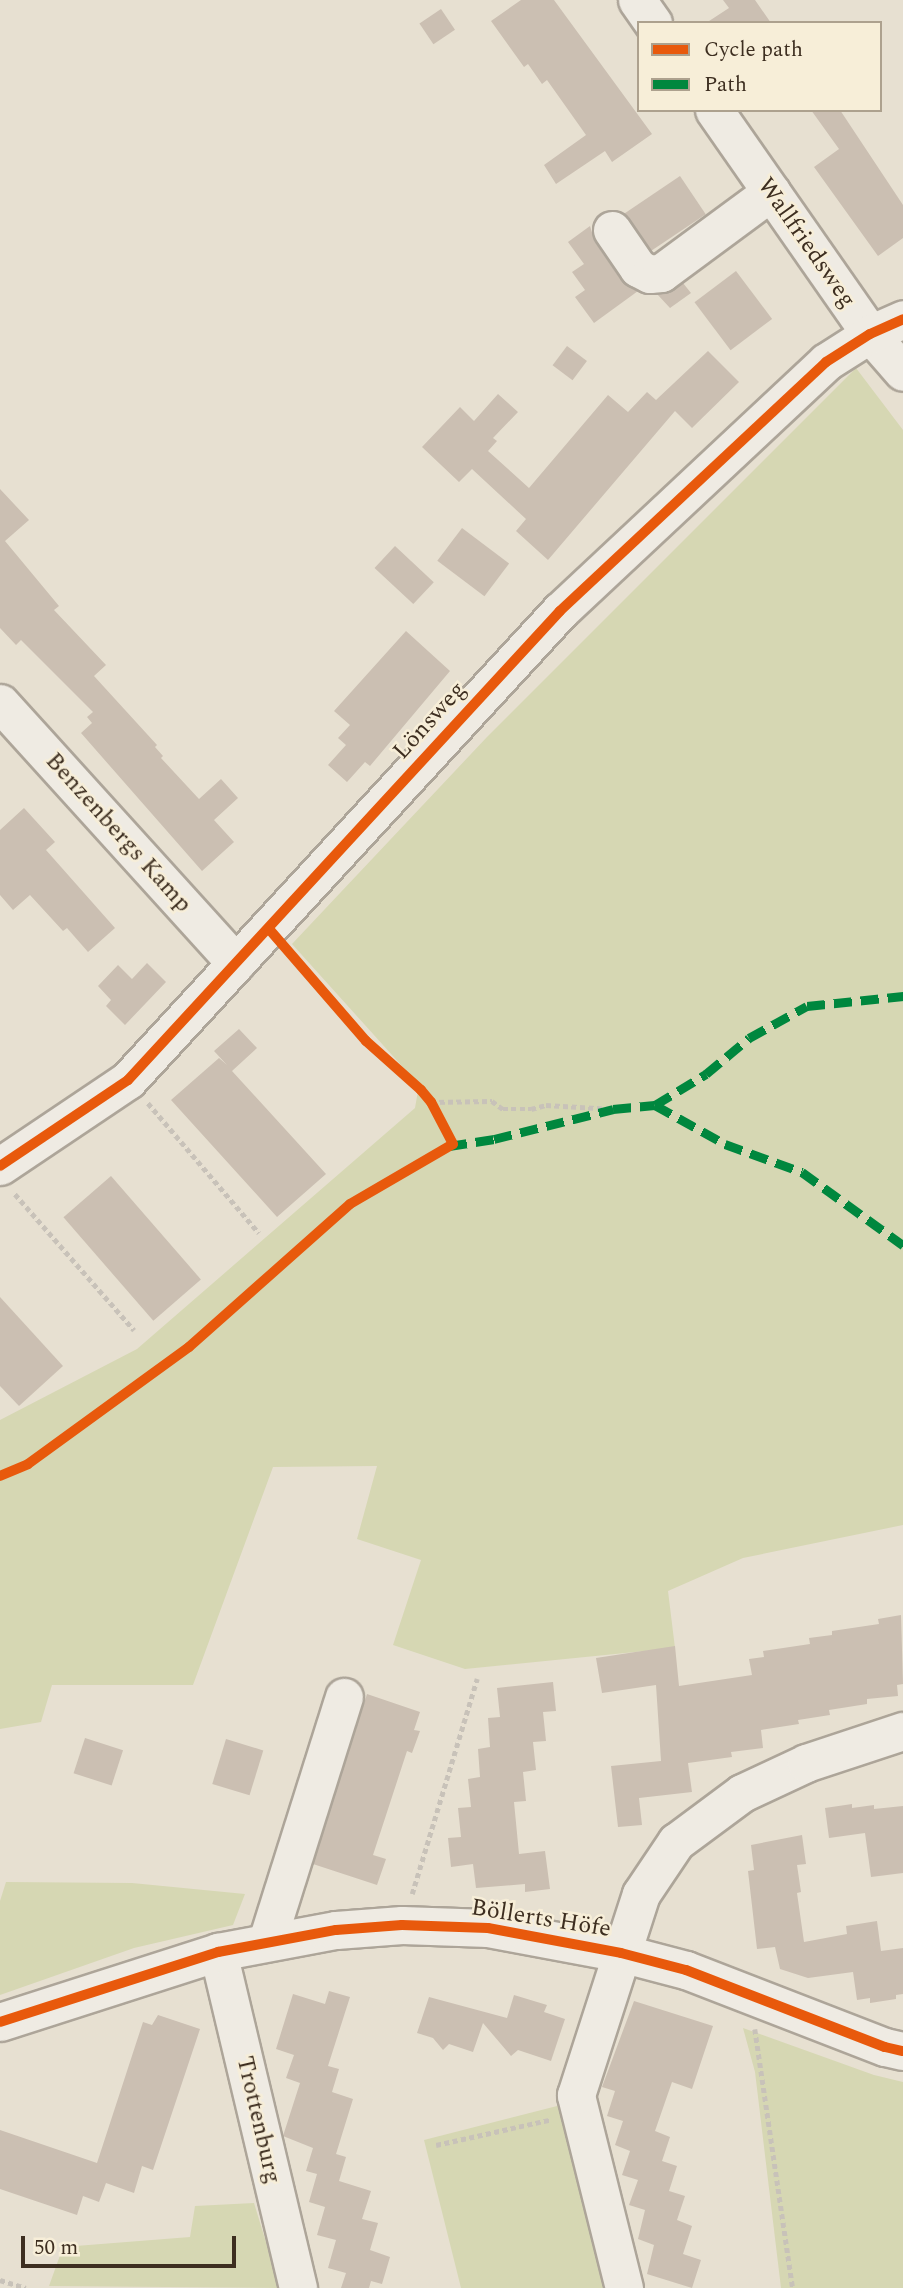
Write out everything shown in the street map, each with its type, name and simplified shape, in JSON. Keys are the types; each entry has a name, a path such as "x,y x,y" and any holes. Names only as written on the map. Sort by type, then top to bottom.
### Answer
{"street":[{"path":"637,0 652,21"},
{"name":"Wallfriedsweg","path":"715,112 870,334 903,372"},
{"path":"612,230 638,268 650,274 660,273 771,192"},
{"name":"Lönsweg","path":"4,1176 128,1080 559,611 826,362 870,334 903,318"},
{"name":"Benzenbergs Kamp","path":"0,703 236,963"},
{"path":"267,1941 344,1697"},
{"path":"624,2288 576,2095 641,1894 676,1842 743,1793 806,1763 903,1731"},
{"name":"Böllerts Höfe","path":"0,2022 218,1952 336,1930 402,1925 488,1928 621,1952 686,1970 752,1997 903,2051"},
{"name":"Trottenburg","path":"218,1952 298,2288"}],"path":[{"path":"128,1080 259,1233"},
{"path":"431,1102 492,1101 503,1109 531,1109 546,1105 612,1110"},
{"path":"4,1176 134,1330"},
{"path":"402,1925 477,1679"},
{"path":"752,1997 793,2288"},
{"path":"436,2145 581,2113"},
{"path":"0,2280 26,2288"}],"green space":[{"path":"856,368 903,430 903,1525 743,1558 668,1591 675,1648 465,1669 393,1645 421,1560 357,1539 377,1466 273,1467 193,1685 52,1685 41,1722 0,1729 0,1420 137,1349 415,1108 419,1085 292,944 487,737"},
{"path":"6,1882 132,1883 245,1894 233,1925 134,1948 0,1995 0,1901"},
{"path":"743,2028 874,2075 903,2082 903,2288 781,2288 755,2072"},
{"path":"565,2104 618,2288 461,2288 424,2140"},
{"path":"254,2203 280,2288 49,2286 63,2247 190,2237 195,2206"}],"building":[{"path":"521,0 554,0 652,134 612,162 605,151 556,184 544,165 586,135 547,80 542,84 528,64 524,67 491,21"},
{"path":"723,0 755,0 770,21 709,21 729,8"},
{"path":"441,9 455,30 433,44 419,24"},
{"path":"812,112 841,112 903,205 903,238 878,256 814,167 839,149"},
{"path":"680,176 706,214 650,252 624,213"},
{"path":"590,226 595,242 621,280 638,291 594,323 575,297 585,290 572,272 584,264 568,242"},
{"path":"736,271 772,319 731,350 694,302"},
{"path":"683,283 691,293 670,308 657,294 673,290"},
{"path":"567,346 587,361 573,380 553,365"},
{"path":"708,351 739,382 692,428 675,411 548,560 516,531 526,519 472,469 459,482 422,447 460,407 474,421 498,394 518,412 493,438 497,441 488,451 529,488 608,395 628,412 647,392 656,400"},
{"path":"0,489 29,520 5,541 59,606 54,610 106,665 94,676 157,745 155,747 163,756 161,758 199,799 221,779 238,798 214,820 234,842 202,871 81,733 92,723 87,717 93,712 21,640 16,645 0,628"},
{"path":"462,528 509,564 484,596 437,561"},
{"path":"395,546 434,582 413,604 375,568"},
{"path":"406,631 450,671 370,766 365,762 347,782 328,765 346,745 338,738 350,725 334,711"},
{"path":"24,808 55,842 46,850 115,928 88,952 67,928 63,931 30,895 13,910 0,895 0,830"},
{"path":"147,963 166,982 125,1025 106,1006 111,1000 98,986 118,965 132,979"},
{"path":"239,1029 257,1048 232,1071 326,1174 277,1217 171,1100 219,1058 227,1065 214,1051"},
{"path":"111,1176 201,1279 153,1321 63,1217"},
{"path":"0,1297 63,1366 19,1406 0,1386"},
{"path":"901,1615 903,1684 897,1685 898,1696 867,1699 867,1704 829,1710 830,1715 798,1720 799,1724 761,1730 763,1748 731,1752 732,1757 688,1763 692,1792 639,1798 642,1825 618,1827 611,1766 661,1761 656,1685 602,1693 596,1658 675,1646 679,1686 752,1675 749,1659 764,1657 763,1651 810,1644 809,1638 832,1635 832,1631 879,1624 878,1619"},
{"path":"553,1682 556,1711 543,1712 546,1741 533,1742 536,1770 523,1772 526,1801 514,1802 519,1854 545,1851 550,1889 525,1892 525,1884 476,1888 473,1864 451,1867 448,1838 461,1837 458,1808 471,1807 468,1779 480,1777 478,1749 490,1747 488,1718 500,1717 497,1688"},
{"path":"367,1694 420,1712 414,1730 420,1731 412,1753 407,1751 373,1855 386,1859 377,1885 313,1864"},
{"path":"85,1738 123,1750 112,1786 74,1773"},
{"path":"226,1739 263,1750 250,1795 212,1784"},
{"path":"852,1804 852,1808 874,1805 874,1809 903,1806 903,1873 871,1877 865,1833 829,1838 825,1808"},
{"path":"802,1835 806,1864 797,1865 801,1892 797,1893 804,1942 847,1934 846,1926 877,1921 881,1951 903,1948 903,1994 896,1995 896,1999 870,2003 870,1998 857,2000 853,1972 808,1978 780,1969 775,1947 757,1949 748,1871 754,1870 751,1845"},
{"path":"329,1991 350,1997 328,2066 339,2069 332,2092 353,2099 336,2154 346,2157 339,2181 371,2191 362,2219 378,2223 370,2250 390,2257 382,2284 371,2281 369,2288 341,2288 346,2273 328,2268 336,2240 317,2235 325,2207 309,2202 317,2174 306,2171 313,2148 283,2136 300,2083 286,2078 294,2055 276,2049 293,1994 325,2004"},
{"path":"514,1995 547,2005 544,2012 565,2019 551,2061 518,2050 511,2056 483,2023 473,2052 449,2044 443,2050 433,2038 417,2033 429,1997 507,2018"},
{"path":"634,2001 713,2026 692,2089 672,2082 655,2131 670,2137 662,2161 677,2166 669,2191 685,2196 677,2220 692,2226 683,2254 701,2260 692,2288 647,2274 654,2245 638,2239 645,2210 629,2205 638,2180 622,2175 630,2151 615,2145 623,2121 607,2116 615,2091 602,2087"},
{"path":"158,2015 200,2029 153,2170 142,2166 134,2193 106,2183 99,2202 83,2196 77,2215 0,2189 0,2130 97,2163 143,2022 152,2025"}],"marked path":[{"path":"449,1146 494,1139 613,1109 655,1105 706,1074 749,1038 807,1006 903,996"},
{"path":"655,1105 725,1144 802,1172 903,1245"}],"cycle path":[{"path":"0,1166 128,1080 560,611 826,362 870,334 903,319"},
{"path":"0,1476 28,1464 189,1347 350,1204 453,1144 431,1102 421,1090 366,1041 269,929"},
{"path":"0,2022 218,1952 336,1930 402,1925 488,1928 621,1953 686,1970 885,2047 903,2051"}]}
